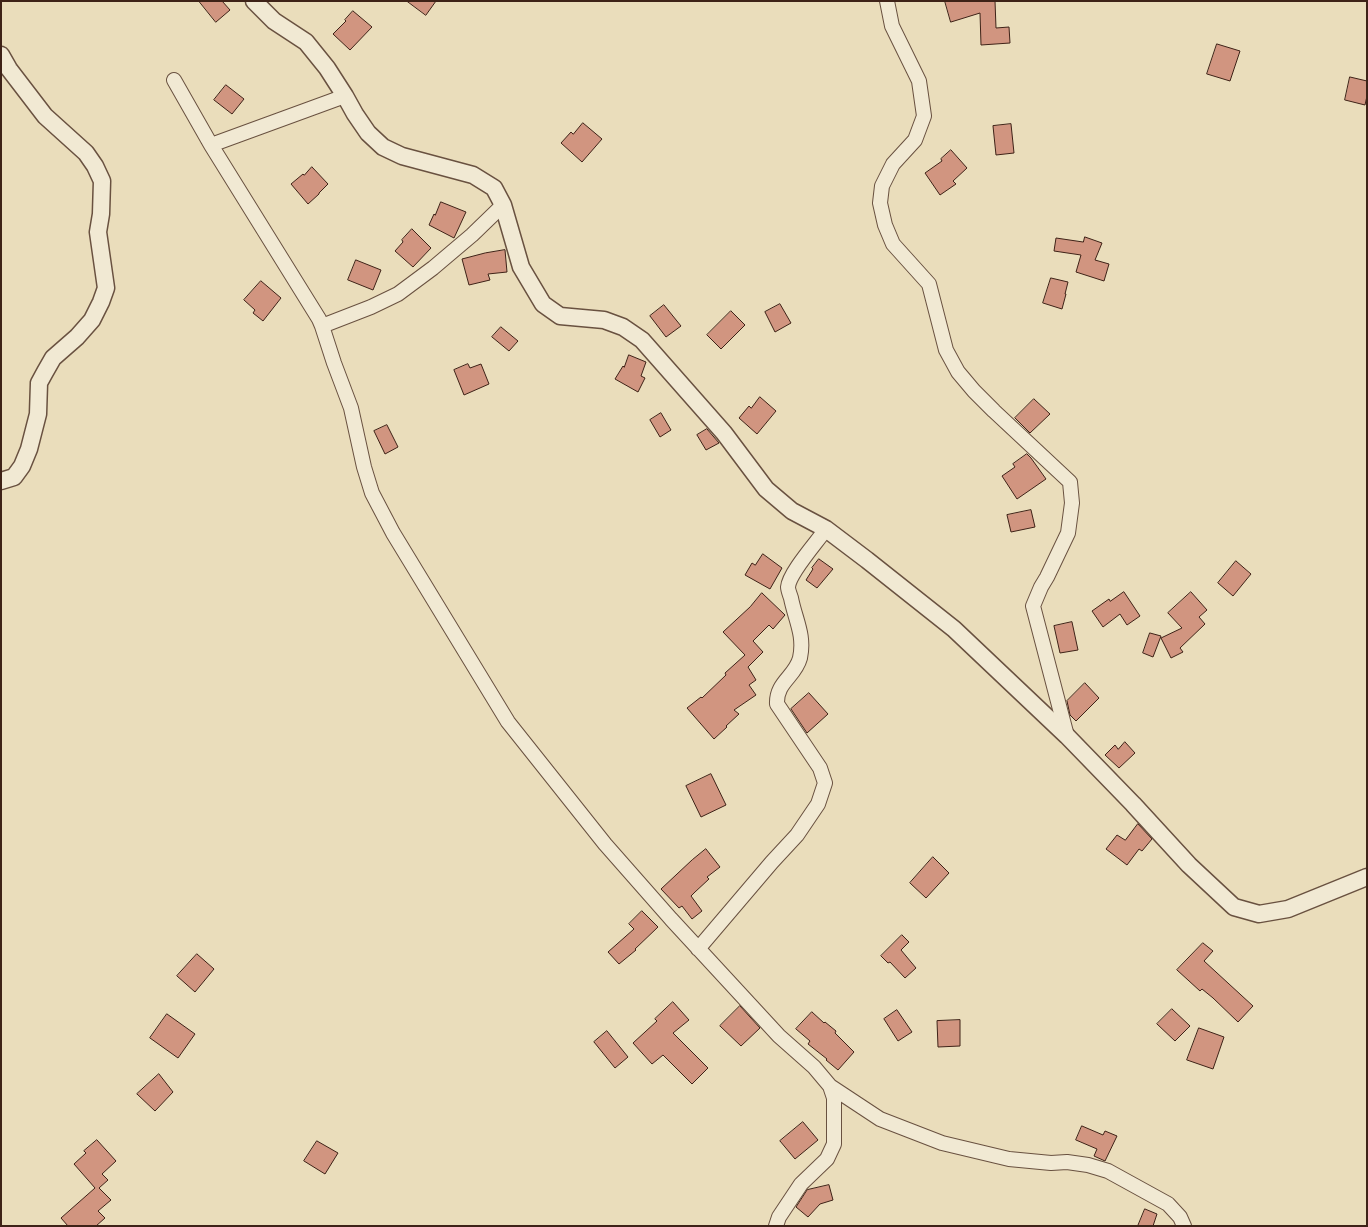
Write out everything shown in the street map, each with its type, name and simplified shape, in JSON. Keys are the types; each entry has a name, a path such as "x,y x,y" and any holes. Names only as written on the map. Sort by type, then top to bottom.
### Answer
{"street":[{"path":"254,1 274,22 306,42 327,68 368,133 383,147 402,156 473,175 494,188 503,205 521,267 543,304 560,316 604,320 623,327 642,340 724,433 766,489 792,511 826,529 954,629 1067,736 1189,865 1234,907 1259,914 1288,909 1367,877"},
{"path":"887,1 892,26 919,81 924,116 915,140 893,164 882,186 880,203 885,225 893,244 929,284 946,350 958,372 994,411 1070,482 1072,503 1068,532 1047,577 1040,587 1033,606 1067,736"},
{"path":"1,54 9,69 44,116 86,153 95,166 102,182 101,214 98,232 106,288 92,320 77,337 53,358 39,383 38,414 29,449 22,466 14,478 1,481"},
{"path":"174,80 211,145 319,319 351,408 364,467 372,493 393,533 508,722 605,844 698,949 779,1036 814,1067 830,1086 880,1118 942,1143 1009,1159 1050,1164 1067,1162 1088,1165 1108,1171 1168,1204 1180,1216 1184,1226"},
{"path":"211,145 345,96"},
{"path":"322,326 371,307 398,294 472,235 503,205"},
{"path":"698,949 797,835 818,804 825,783 820,768 777,704 777,695 800,658 801,632 792,606 788,586 794,572 826,529"},
{"path":"776,1226 779,1218 801,1184 827,1159 834,1144 834,1098 830,1086"}],"building":[{"path":"199,1 222,1 230,10 216,22"},
{"path":"407,1 436,1 426,15"},
{"path":"945,1 995,1 996,28 1009,27 1010,43 981,45 980,13 951,22"},
{"path":"353,11 372,27 350,50 333,34"},
{"path":"1217,44 1240,51 1230,81 1207,74"},
{"path":"1350,77 1367,81 1365,105 1345,100"},
{"path":"226,85 244,99 232,114 214,100"},
{"path":"583,123 602,139 582,162 561,143"},
{"path":"1011,124 1014,153 996,155 993,126"},
{"path":"951,150 967,168 953,181 956,184 940,195 925,173 942,161 941,159"},
{"path":"312,167 328,184 308,204 291,184"},
{"path":"441,202 466,212 454,238 429,225"},
{"path":"412,229 431,248 413,267 395,251"},
{"path":"1085,237 1102,243 1095,260 1109,264 1104,281 1076,272 1081,255 1054,251 1056,238 1083,242"},
{"path":"505,250 507,272 488,274 490,280 469,285 462,259"},
{"path":"356,260 381,270 373,290 348,280"},
{"path":"1051,278 1068,282 1062,309 1043,303"},
{"path":"261,281 281,298 263,321 253,313 255,310 244,300"},
{"path":"780,304 791,323 775,332 765,312"},
{"path":"664,305 681,326 666,337 650,316"},
{"path":"731,311 745,325 721,349 707,335"},
{"path":"501,327 518,341 509,351 492,337"},
{"path":"629,355 646,362 641,376 645,378 638,392 615,379 624,367"},
{"path":"468,364 470,368 481,364 489,384 464,395 454,370"},
{"path":"760,397 776,411 757,434 739,418"},
{"path":"1034,399 1050,414 1030,433 1015,418"},
{"path":"661,413 671,430 660,437 650,420"},
{"path":"387,425 398,447 385,454 374,431"},
{"path":"707,429 719,443 706,450 697,435"},
{"path":"1027,454 1046,479 1017,499 1002,476 1015,467 1013,464"},
{"path":"1031,510 1035,527 1011,532 1007,515"},
{"path":"763,554 782,568 770,589 745,575 752,563 755,565"},
{"path":"819,559 833,569 817,588 806,580"},
{"path":"1236,561 1251,574 1233,596 1218,583"},
{"path":"1124,592 1140,616 1127,625 1120,614 1103,627 1092,611 1109,599 1110,601"},
{"path":"1191,592 1207,610 1199,617 1205,624 1180,648 1183,652 1171,658 1161,638 1182,628 1168,613"},
{"path":"762,593 785,615 773,629 769,625 753,641 763,652 748,667 756,680 749,685 756,695 734,710 739,714 714,739 687,708 702,698 745,655 723,632"},
{"path":"1072,622 1078,650 1060,653 1054,626"},
{"path":"1150,633 1161,636 1153,657 1143,653"},
{"path":"1085,683 1099,698 1076,721 1070,715 1067,701"},
{"path":"809,693 828,714 807,733 791,709"},
{"path":"1125,742 1135,753 1119,768 1105,755 1115,745 1118,749"},
{"path":"711,774 726,805 701,817 686,786"},
{"path":"1138,824 1152,839 1142,851 1139,849 1127,865 1106,849 1117,835 1125,840"},
{"path":"706,849 720,867 707,877 709,879 691,896 702,911 692,919 682,906 679,908 661,889"},
{"path":"933,857 949,873 926,898 910,883"},
{"path":"642,911 658,927 636,950 619,964 608,952 634,929 629,924"},
{"path":"902,935 909,942 901,950 916,968 905,978 890,962 888,963 881,956"},
{"path":"1203,943 1213,951 1204,961 1253,1006 1238,1022 1213,998 1202,989 1200,991 1177,970"},
{"path":"197,954 214,969 195,992 177,976"},
{"path":"673,1002 689,1020 673,1033 708,1068 692,1084 663,1055 652,1064 633,1043 657,1021 655,1019"},
{"path":"740,1006 760,1028 741,1046 720,1026"},
{"path":"1172,1009 1190,1026 1175,1041 1157,1024"},
{"path":"897,1010 912,1032 898,1041 884,1019"},
{"path":"812,1012 836,1031 835,1033 854,1052 838,1070 808,1044 810,1041 796,1029"},
{"path":"167,1014 195,1034 178,1058 150,1038"},
{"path":"960,1020 960,1046 938,1047 937,1021"},
{"path":"1199,1028 1224,1037 1213,1069 1187,1060"},
{"path":"607,1031 628,1057 615,1068 594,1042"},
{"path":"159,1074 173,1092 155,1111 137,1094"},
{"path":"803,1122 818,1140 795,1159 780,1141"},
{"path":"1082,1126 1103,1135 1105,1131 1117,1136 1105,1161 1094,1156 1097,1149 1076,1140"},
{"path":"97,1140 116,1161 102,1174 108,1180 99,1188 111,1200 98,1211 105,1218 96,1226 68,1226 61,1218 95,1188 74,1164 86,1153 84,1151"},
{"path":"317,1141 338,1153 325,1174 304,1161"},
{"path":"829,1185 833,1200 820,1204 808,1217 796,1207 807,1190"},
{"path":"1145,1209 1157,1214 1153,1226 1138,1226"}]}
